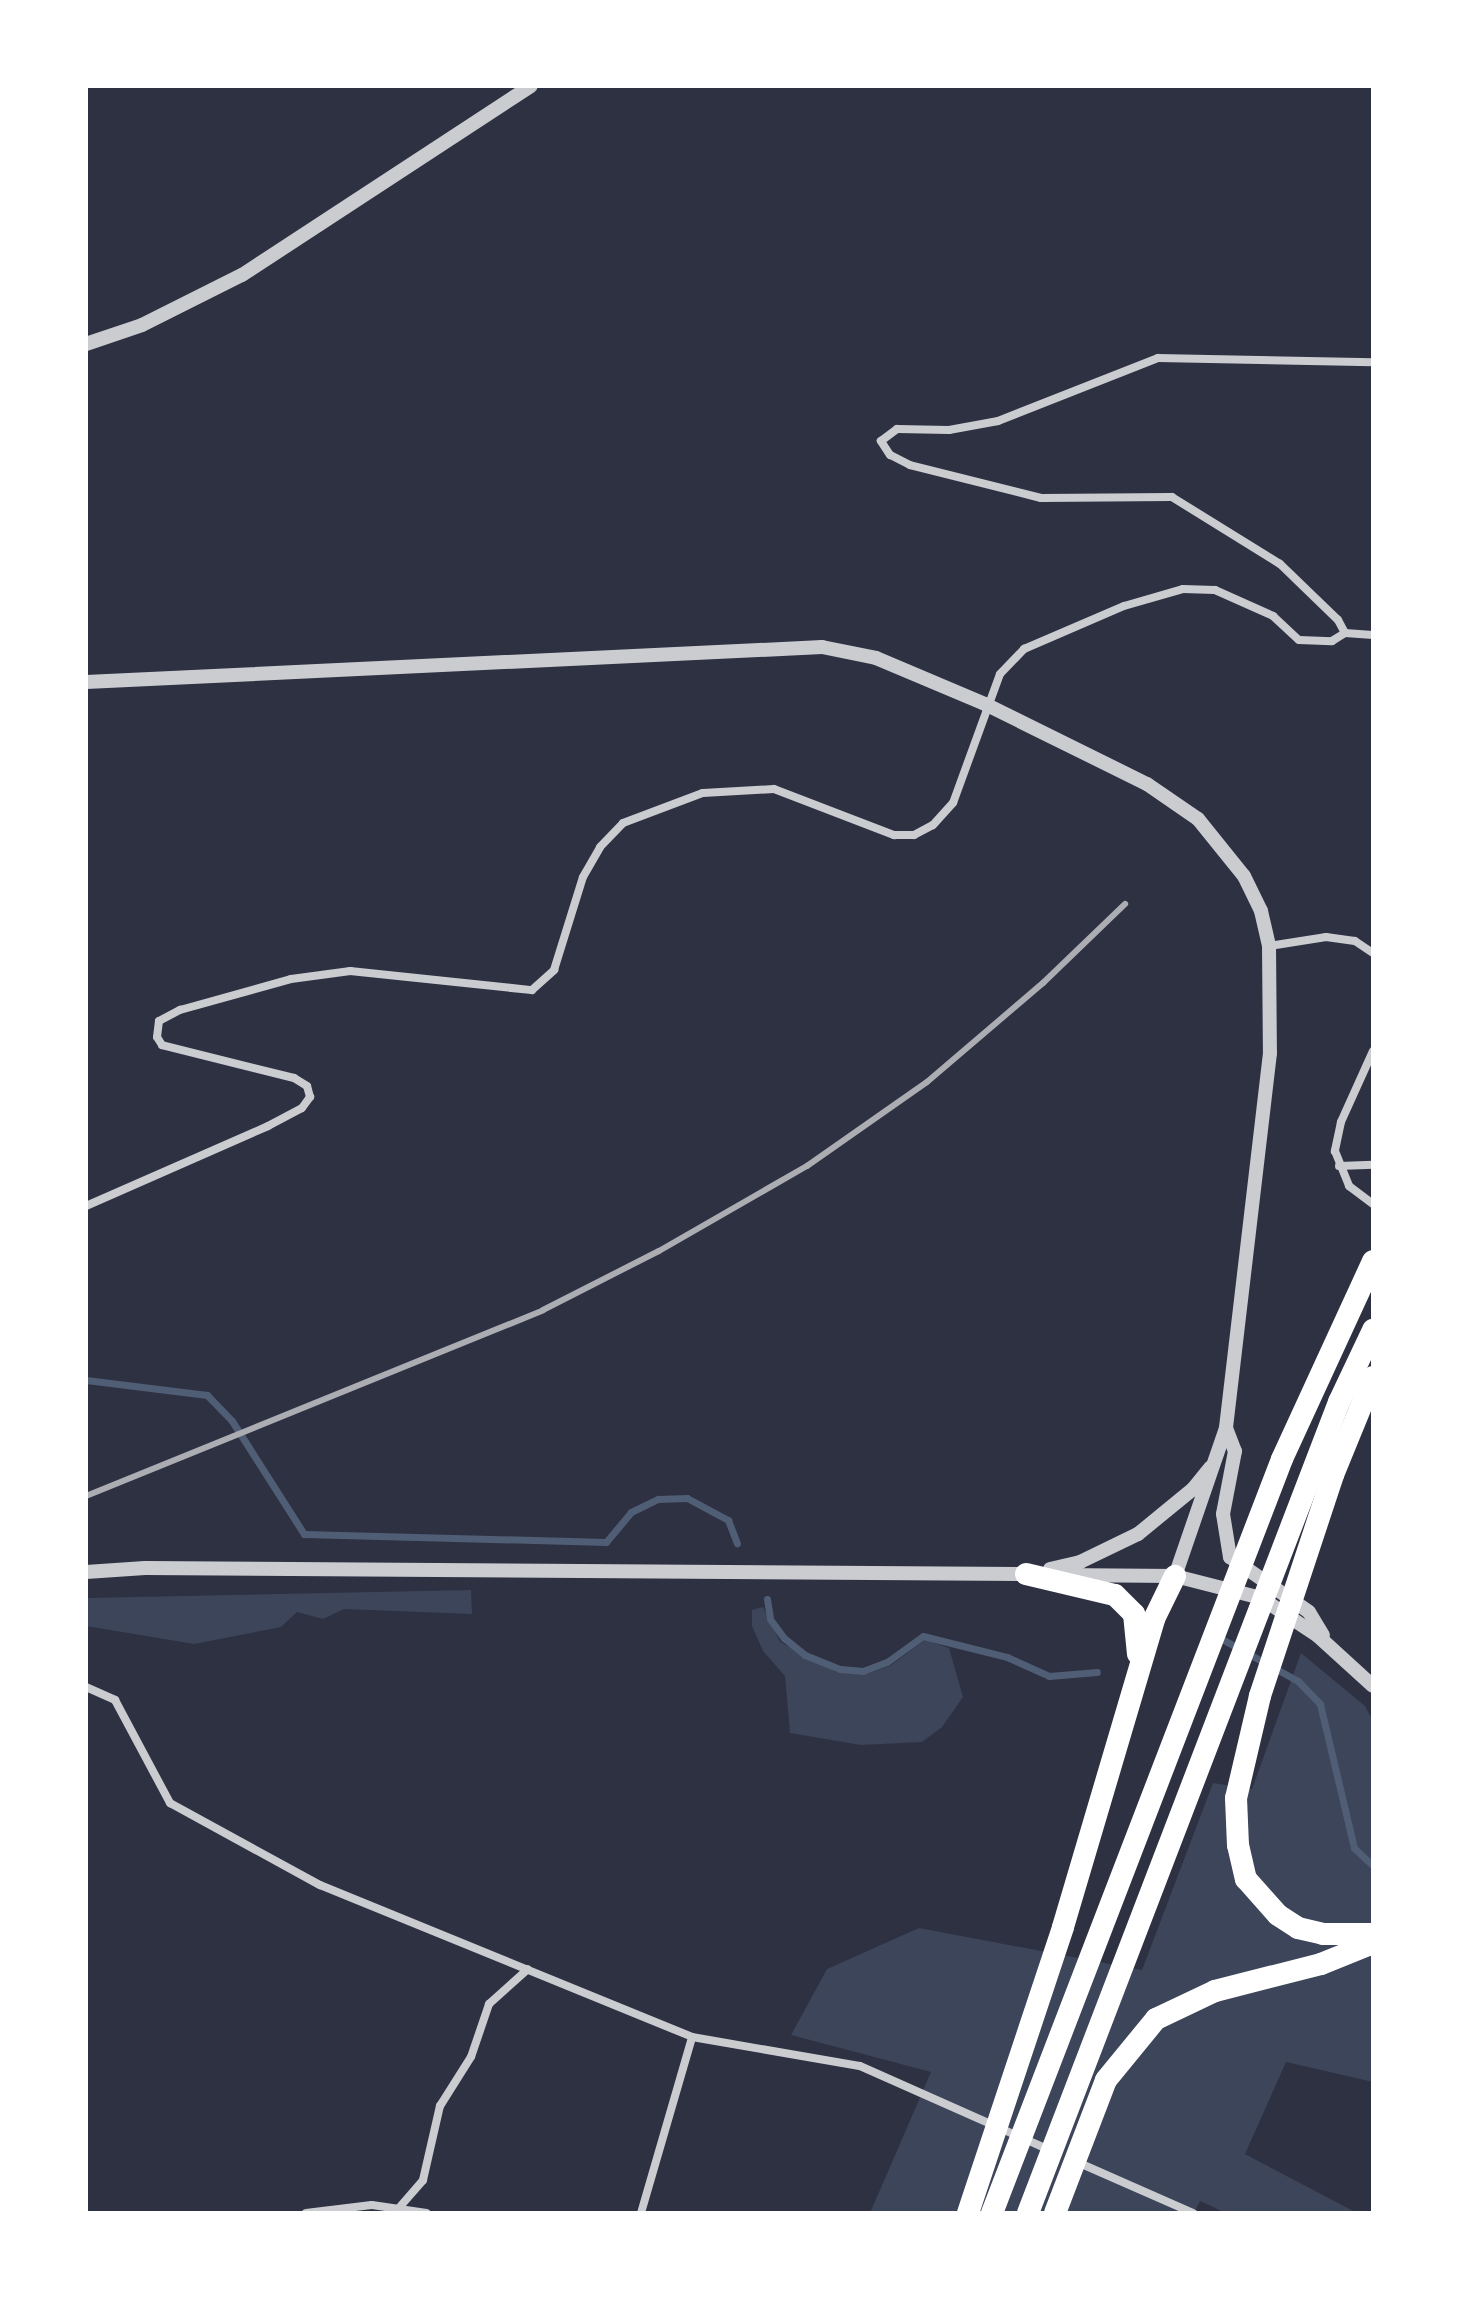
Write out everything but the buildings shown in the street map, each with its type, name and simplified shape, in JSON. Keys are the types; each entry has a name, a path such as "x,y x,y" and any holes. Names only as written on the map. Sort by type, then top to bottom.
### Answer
{"highway":[{"path":"992,2213 1282,1459 1373,1261"},
{"path":"1373,1330 1323,1472 1260,1696 1236,1798 1238,1845 1246,1879 1278,1915 1298,1928 1373,1934"},
{"path":"1028,2213 1229,1684 1323,1472 1373,1377"},
{"path":"1026,1574 1099,1587 1127,1604 1136,1628 1137,1675"},
{"path":"968,2213 1063,1927 1137,1675 1175,1576"},
{"path":"1055,2213 1106,2080 1156,2019 1215,1991 1321,1964 1373,1943"}],"street":[{"path":"86,344 142,325 242,275 531,86"},
{"path":"1345,633 1338,620 1280,564 1172,497 1041,498 910,465 890,455 881,441 897,429 949,430 998,421 1158,358 1373,362"},
{"path":"86,1206 268,1126 302,1108 310,1097 307,1086 294,1078 162,1045 159,1021 224,995 350,971 532,990 554,970 583,877 623,823 703,793 753,787 774,789 894,835 914,835 933,825 953,803 970,765 985,704 1000,674 1024,649 1065,627 1183,589 1242,599 1273,616 1299,640 1332,641 1345,633 1373,635"},
{"path":"86,682 822,647 876,658 985,704 1147,784 1198,819 1244,876 1269,946 1270,1053 1226,1428 1175,1576"},
{"path":"1269,946 1326,937 1355,941 1373,953"},
{"path":"1373,1051 1336,1137 1339,1166 1349,1186 1373,1204"},
{"path":"1339,1166 1373,1165"},
{"path":"1226,1428 1235,1451 1223,1514 1230,1557 1309,1612 1330,1646"},
{"path":"1026,1574 1080,1562 1138,1534 1193,1489 1215,1462"},
{"path":"86,1572 161,1568 1175,1576 1261,1598 1330,1646 1373,1686"},
{"path":"86,1687 115,1700 170,1803 320,1885 692,2037 860,2066 1189,2210"},
{"path":"398,2209 423,2180 440,2106 471,2057 489,2004 528,1969"},
{"path":"641,2213 692,2037"},
{"path":"306,2213 372,2205 426,2213"}],"shaded area":[{"path":"471,1590 472,1614 344,1609 323,1619 297,1612 281,1627 194,1644 86,1626 86,1598"},
{"path":"763,1607 780,1642 836,1672 864,1675 890,1666 925,1640 949,1648 963,1697 942,1727 922,1742 861,1745 790,1733 785,1676 763,1651 752,1626 752,1610"},
{"path":"1301,1653 1365,1706 1373,1721 1373,2082 1286,2062 1245,2154 1357,2213 1226,2213 1200,2201 1194,2213 870,2213 931,2072 791,2035 827,1969 919,1928 1142,1970 1213,1783 1252,1789"}],"waterway":[{"path":"86,1380 207,1395 232,1421 304,1534 606,1542 631,1512 658,1499 687,1498 728,1520 737,1543"},
{"path":"767,1599 770,1619 784,1638 805,1655 840,1669 863,1671 887,1662 923,1636 1007,1657 1049,1676 1097,1672"},
{"path":"1220,1638 1298,1681 1320,1704 1354,1848 1373,1866"}],"railway":[{"path":"86,1496 543,1310 659,1251 807,1166 927,1082 1043,983 1125,904"}]}
